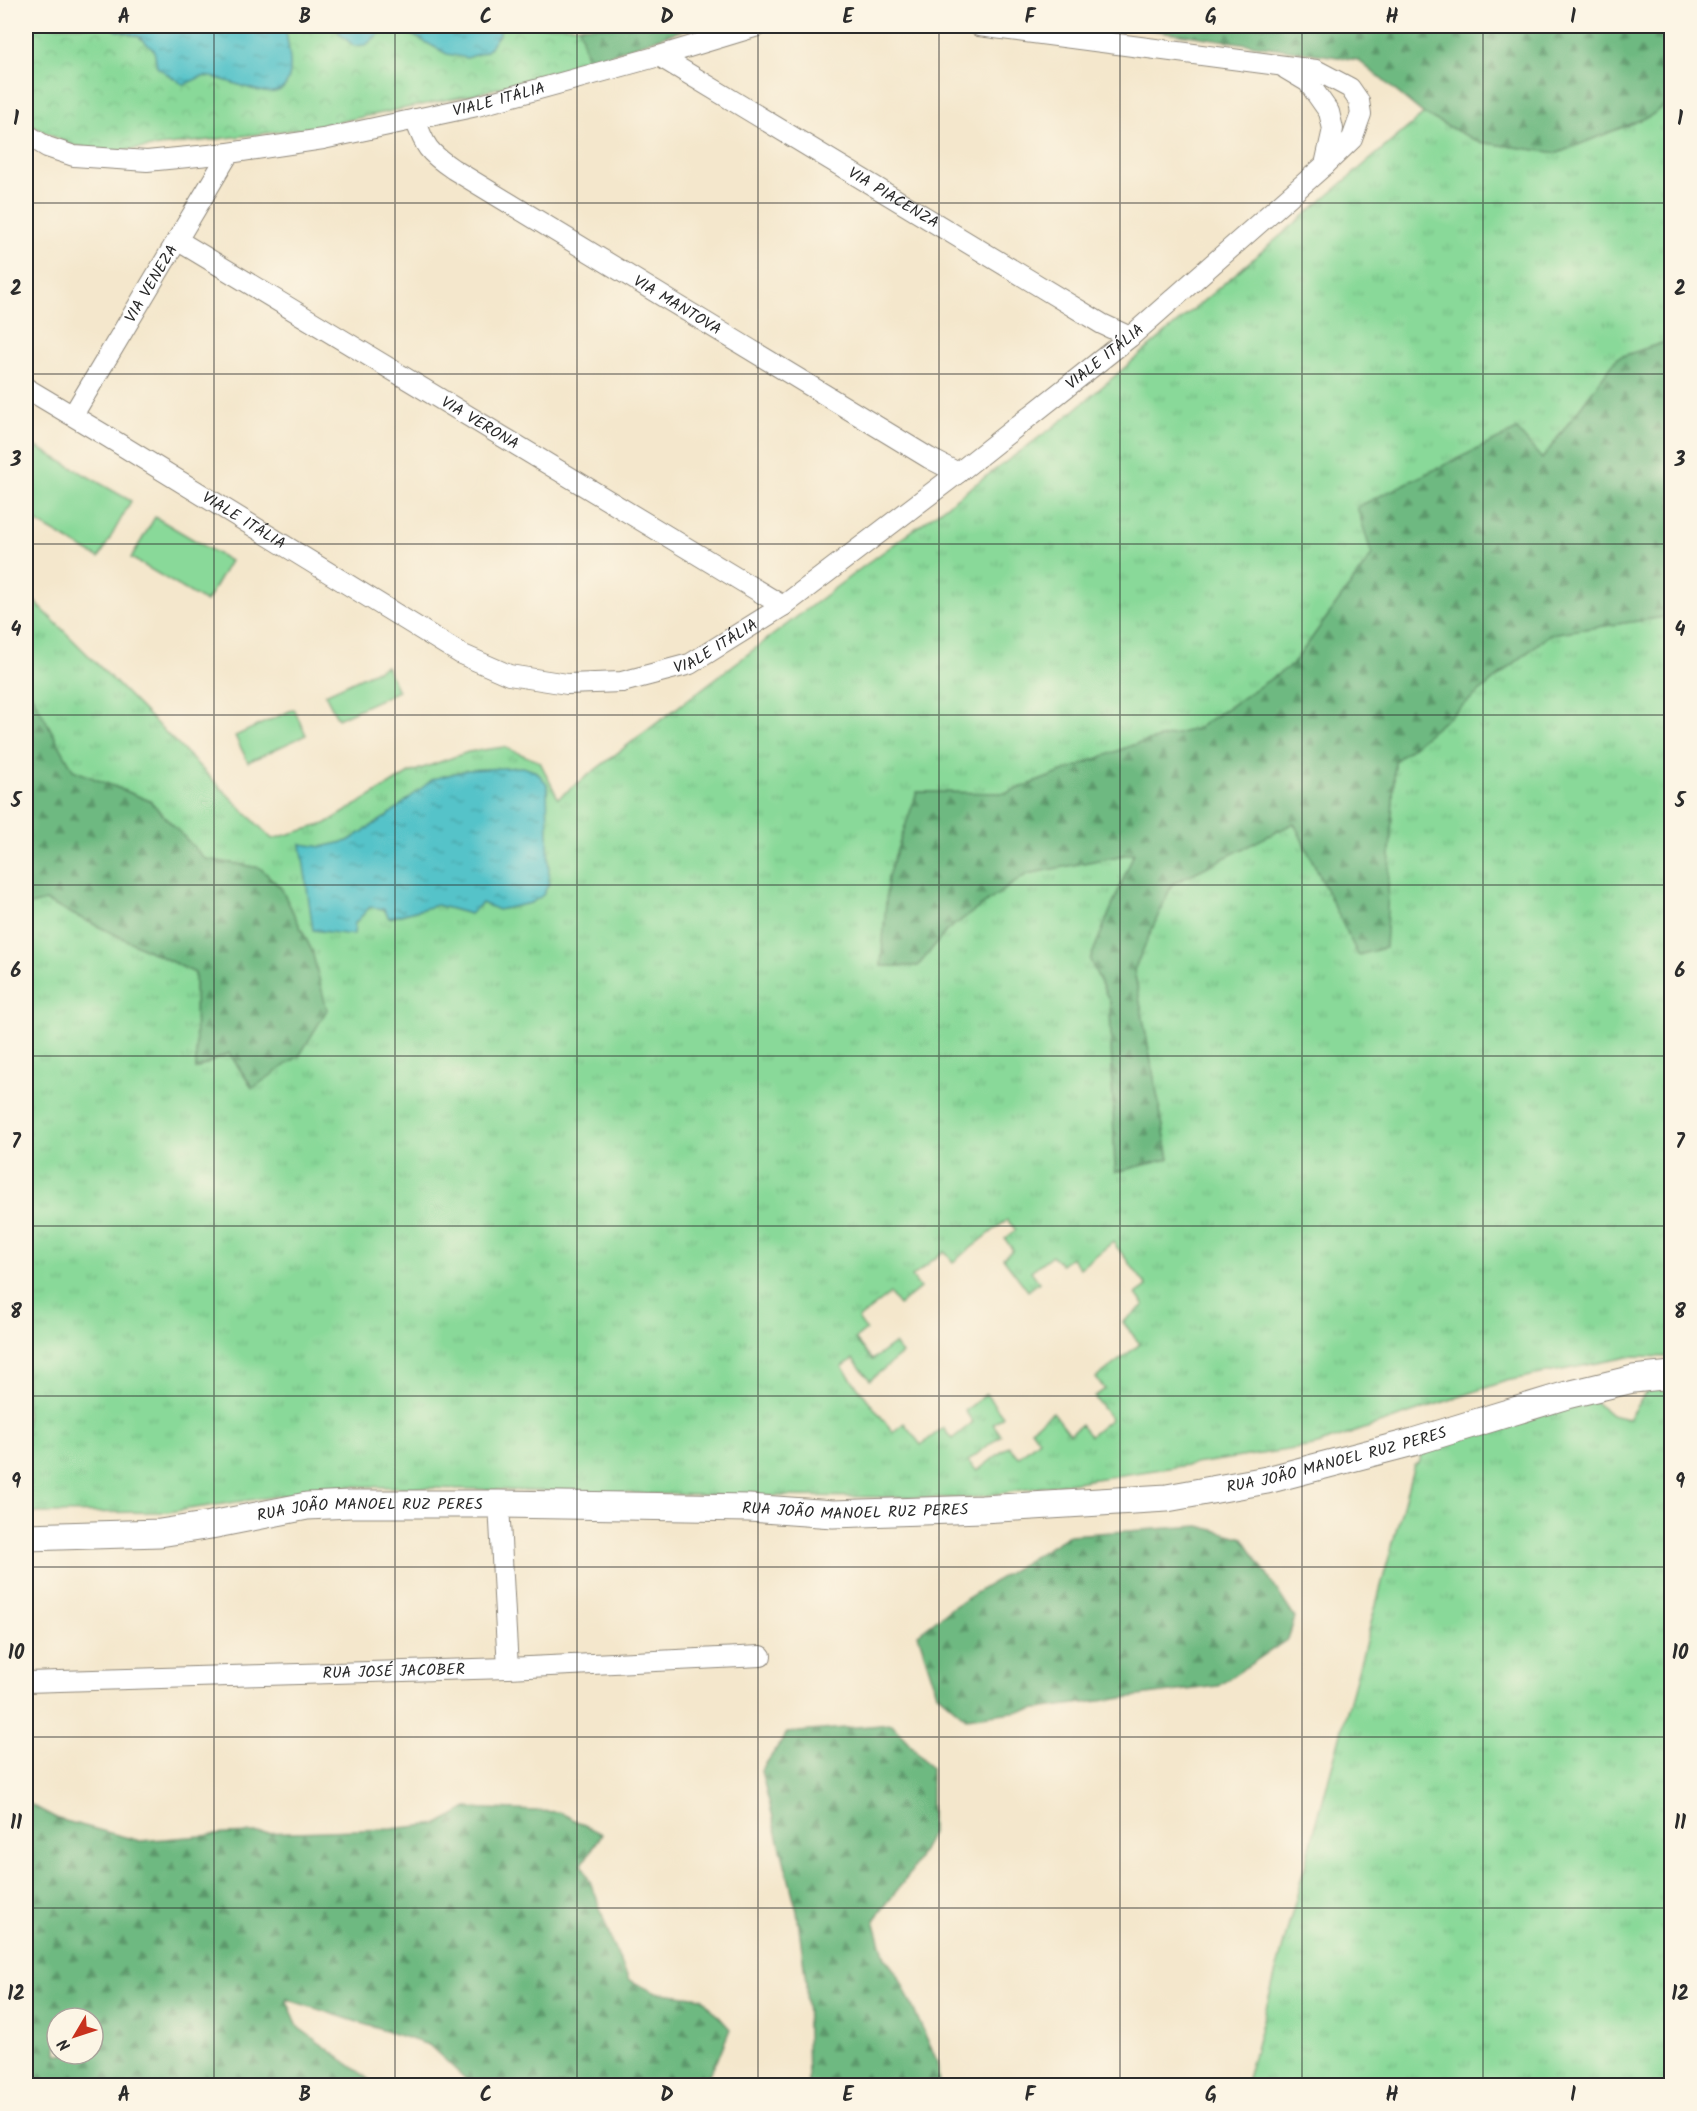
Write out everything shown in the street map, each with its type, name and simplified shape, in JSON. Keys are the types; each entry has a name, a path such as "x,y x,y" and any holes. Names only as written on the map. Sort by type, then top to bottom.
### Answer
{"street":[{"name":"VIALE ITÁLIA","path":"26,134 47,147 74,156 147,160 229,153 323,140 477,106 758,26"},
{"name":"VIALE ITÁLIA","path":"26,388 461,654 509,675 567,684 622,682 690,664 783,606 958,473 1130,337 1352,139 1361,114 1359,101 1350,88 1316,70 979,26"},
{"name":"VIA PIACENZA","path":"659,56 1102,324 1130,337"},
{"name":"VIALE ITÁLIA","path":"1282,67 1308,82 1329,111 1333,129 1325,165"},
{"name":"VIA MANTOVA","path":"415,120 423,144 438,159 453,169 929,458 958,473"},
{"name":"VIA VENEZA","path":"73,416 229,153"},
{"name":"VIA VERONA","path":"177,240 783,606"},
{"name":"RUA JOÃO MANOEL RUZ PERES","path":"26,1537 160,1533 307,1506 350,1504 749,1508 833,1514 981,1509 1167,1498 1267,1480 1413,1442 1567,1395 1633,1379 1671,1375"},
{"path":"499,1504 508,1668"},
{"name":"RUA JOSÉ JACOBER","path":"26,1682 508,1668 761,1656"}],"green space":[{"path":"26,26 579,26 588,62 476,94 308,128 112,152 71,145 26,121"},
{"path":"579,26 694,26 588,62"},
{"path":"1125,26 1671,26 1671,101 1650,116 1558,153 1479,142 1424,114 1358,60"},
{"path":"1671,101 1671,340 1617,358 1542,459 1358,507 1372,555 1293,664 1196,729 1133,745 1007,793 917,792 881,966 918,966 947,930 1027,874 1134,853 1090,960 1110,1002 1115,1172 1169,1159 1134,970 1172,884 1294,823 1358,954 1384,948 1395,761 1550,634 1671,616 1671,1357 1633,1356 1506,1381 1314,1446 970,1498 698,1495 348,1486 168,1512 26,1513 26,906 45,901 195,973 196,1069 229,1053 252,1088 312,951 281,888 260,868 205,859 150,801 73,770 29,690 26,689 26,593 272,839 325,824 409,773 468,752 504,747 540,762 558,798 856,572 1064,419 1424,114 1479,142 1558,153 1650,116","holes":["467,770 470,914 437,905 389,918 384,909 370,907 355,923 301,845 322,847 348,841 386,817 434,779","1007,1220 1016,1230 1005,1239 1013,1250 1003,1258 1028,1291 1039,1282 1031,1271 1052,1255 1061,1265 1071,1257 1080,1268 1113,1242 1147,1286 1136,1294 1144,1305 1123,1322 1140,1344 1096,1378 1105,1389 1094,1397 1111,1419 1090,1436 1081,1425 1070,1434 1053,1412 1031,1429 1039,1440 1018,1457 1009,1446 977,1471 968,1461 1001,1435 993,1424 1003,1416 986,1394 965,1411 973,1422 952,1439 943,1428 921,1445 904,1423 893,1432 842,1367 853,1359 870,1380 902,1354 894,1344 872,1360 855,1339 866,1330 858,1319 890,1294 899,1305 920,1288 912,1277 944,1251 953,1262"]},
{"path":"1671,340 1671,616 1550,634 1395,761 1385,948 1358,955 1294,823 1172,884 1134,970 1169,1159 1115,1172 1110,1002 1090,960 1134,853 1027,874 947,930 918,966 881,966 888,876 917,792 1007,793 1133,745 1196,729 1293,664 1372,555 1357,507 1517,430 1542,459 1617,358"},
{"path":"26,441 131,501 99,558 26,516"},
{"path":"155,517 230,561 206,602 131,558"},
{"path":"386,666 398,691 338,719 325,694"},
{"path":"26,689 29,690 73,770 150,801 205,859 260,868 281,888 312,951 327,1010 300,1055 253,1088 229,1053 196,1069 195,973 46,901 26,906"},
{"path":"294,709 306,735 248,762 235,736"},
{"path":"1671,1384 1671,2085 1245,2086 1414,1465 1420,1462 1421,1447 1590,1397 1611,1415 1628,1419 1649,1388"},
{"path":"1199,1526 1243,1538 1295,1618 1288,1639 1218,1686 966,1718 937,1693 918,1634 953,1607 1069,1535"},
{"path":"892,1724 931,1768 931,1833 911,1872 874,1920 885,1958 898,1975 937,2061 939,2085 808,2085 806,1982 797,1911 761,1771 787,1733"},
{"path":"26,1802 58,1819 140,1841 226,1834 391,1829 438,1824 467,1808 559,1812 602,1834 582,1864 596,1896 611,1941 629,1980 654,1992 702,1998 730,2029 717,2061 702,2085 472,2085 429,2045 286,1999 299,2028 377,2085 26,2085"}],"water":[{"path":"110,26 285,26 290,59 289,77 284,87 275,92 251,89 212,77 201,77 184,85 157,67 154,50 138,36"},
{"path":"338,26 500,26 500,33 487,51 467,58 447,54 403,30 381,32 366,45 354,46 339,33"},
{"path":"523,767 537,772 547,785 549,883 543,895 531,903 498,910 482,903 470,914 437,905 389,918 384,909 370,907 355,923 354,935 313,930 301,844 322,847 348,841 386,817 433,779 467,770"}]}
